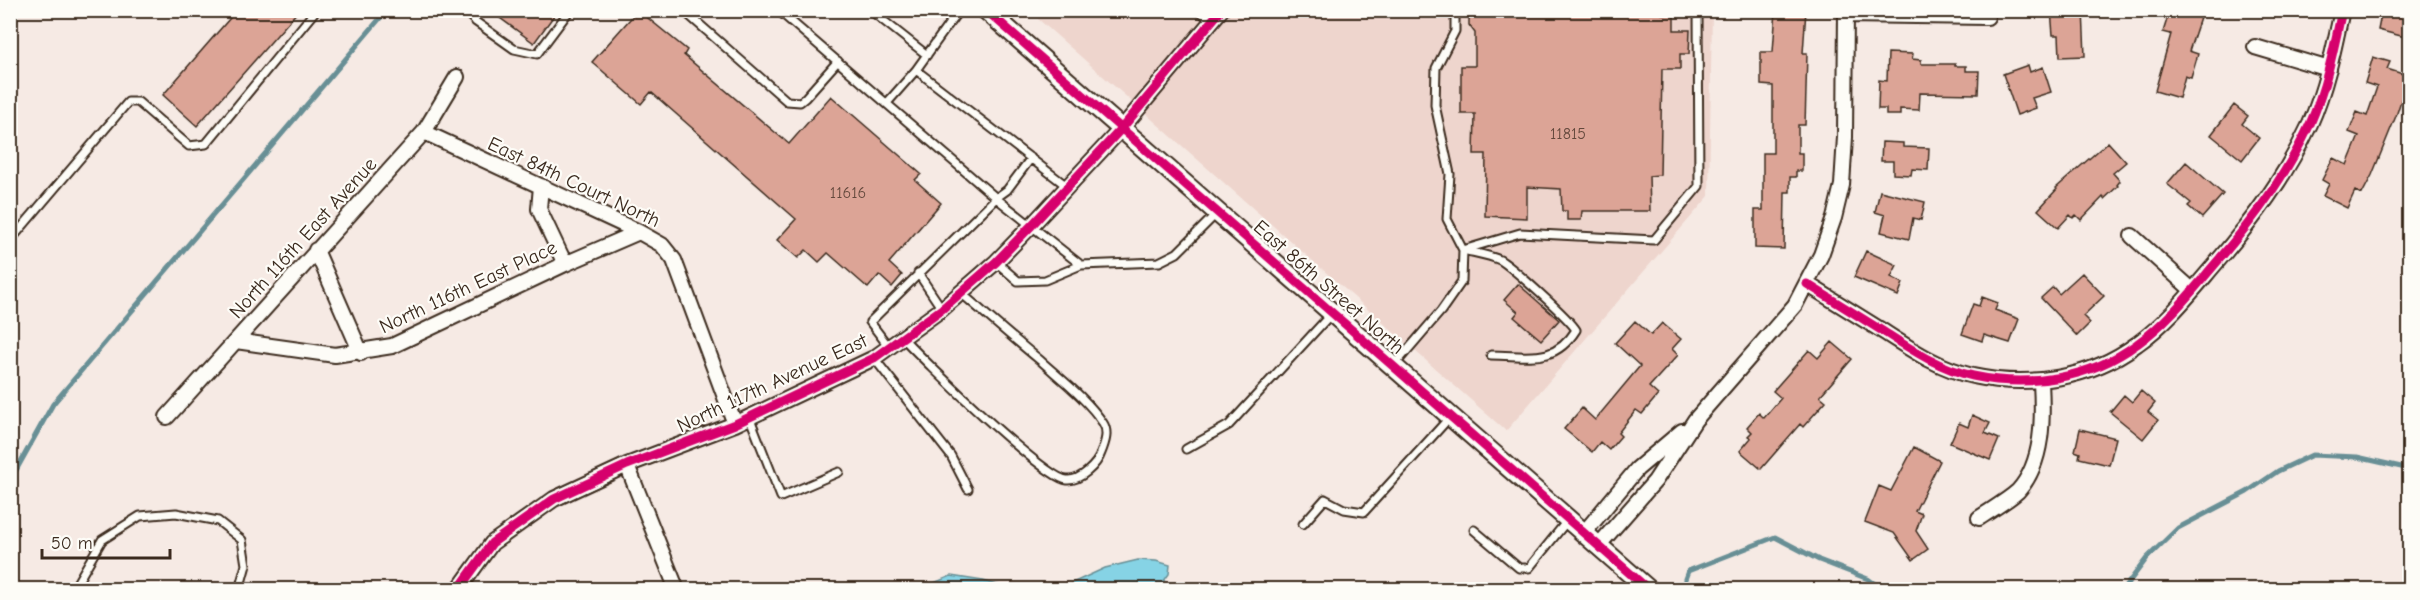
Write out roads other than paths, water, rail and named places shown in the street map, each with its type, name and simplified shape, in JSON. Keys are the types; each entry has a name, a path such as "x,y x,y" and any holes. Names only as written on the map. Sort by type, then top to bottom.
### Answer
{"main road":[{"name":"East 86th Street North","path":"986,10 1649,590"}],"street":[{"path":"1807,284 1921,356 1951,370 1972,376 2005,381 2042,382 2078,373 2118,356 2162,324 2253,219 2274,189 2310,123 2329,69 2342,10"},
{"path":"1598,546 1655,481 1695,420 1795,305 1821,255 1834,218 1842,185 1845,137 1846,13 1987,17"},
{"name":"North 117th Avenue East","path":"458,590 492,543 554,499 627,465 735,424 874,358 942,309 996,262 1068,187 1122,128 1216,16"},
{"path":"2255,47 2329,69"},
{"name":"North 116th East Avenue","path":"167,417 424,132 457,77"},
{"name":"East 84th Court North","path":"424,132 639,232 662,245 674,260 735,424"},
{"path":"541,186 539,209 565,264"},
{"name":"North 116th East Place","path":"236,341 335,355 361,353 392,346 565,264 639,232"},
{"path":"2132,236 2192,290"},
{"path":"316,250 361,353"},
{"path":"1979,518 2017,491 2036,457 2042,432 2042,382"},
{"path":"1584,533 1637,469 1695,420"},
{"path":"627,465 677,590"}],"lane":[{"path":"10,241 128,102 138,102 189,146 206,144 316,10"},
{"path":"468,10 468,14 476,22 514,49 537,54 570,10"},
{"path":"683,10 788,101 800,102 838,61"},
{"path":"778,10 996,198 1081,265"},
{"path":"870,10 927,55"},
{"path":"886,103 916,70 959,10"},
{"path":"1198,10 1216,16"},
{"path":"1393,367 1462,281 1463,250 1447,219 1450,174 1435,105 1436,68 1455,31 1455,10"},
{"path":"1463,250 1520,232 1654,240 1699,186 1698,10"},
{"path":"916,70 1068,187"},
{"path":"888,347 870,322 1007,189 1031,158"},
{"path":"996,262 1018,281 1045,280 1081,265 1159,262 1177,253 1218,213"},
{"path":"1463,250 1500,261 1562,313 1576,330 1560,350 1547,355 1491,355"},
{"path":"918,273 942,309"},
{"path":"902,337 931,368 1031,458 1056,477 1068,480 1079,477 1101,456 1107,436 1104,424 1069,386 961,293"},
{"path":"1186,449 1229,425 1332,313"},
{"path":"874,358 951,456 968,489"},
{"path":"749,416 781,497 839,472"},
{"path":"1303,524 1325,499 1344,509 1365,512 1450,417"},
{"path":"73,590 102,540 140,516 176,513 218,521 242,540 246,565 239,590"},
{"path":"1473,530 1519,568 1529,568 1569,520"}],"water":[{"path":"1138,560 1170,565 1169,574 1158,589 1028,589 1068,585 1105,568"},
{"path":"951,576 983,581 1012,589 919,589"}],"waterway":[{"path":"10,481 53,404 387,10"},
{"path":"2123,590 2147,558 2178,528 2247,492 2278,471 2312,455 2357,457 2410,469"},
{"path":"1685,579 1688,571 1775,537 1819,560 1868,579 1883,590"}]}
